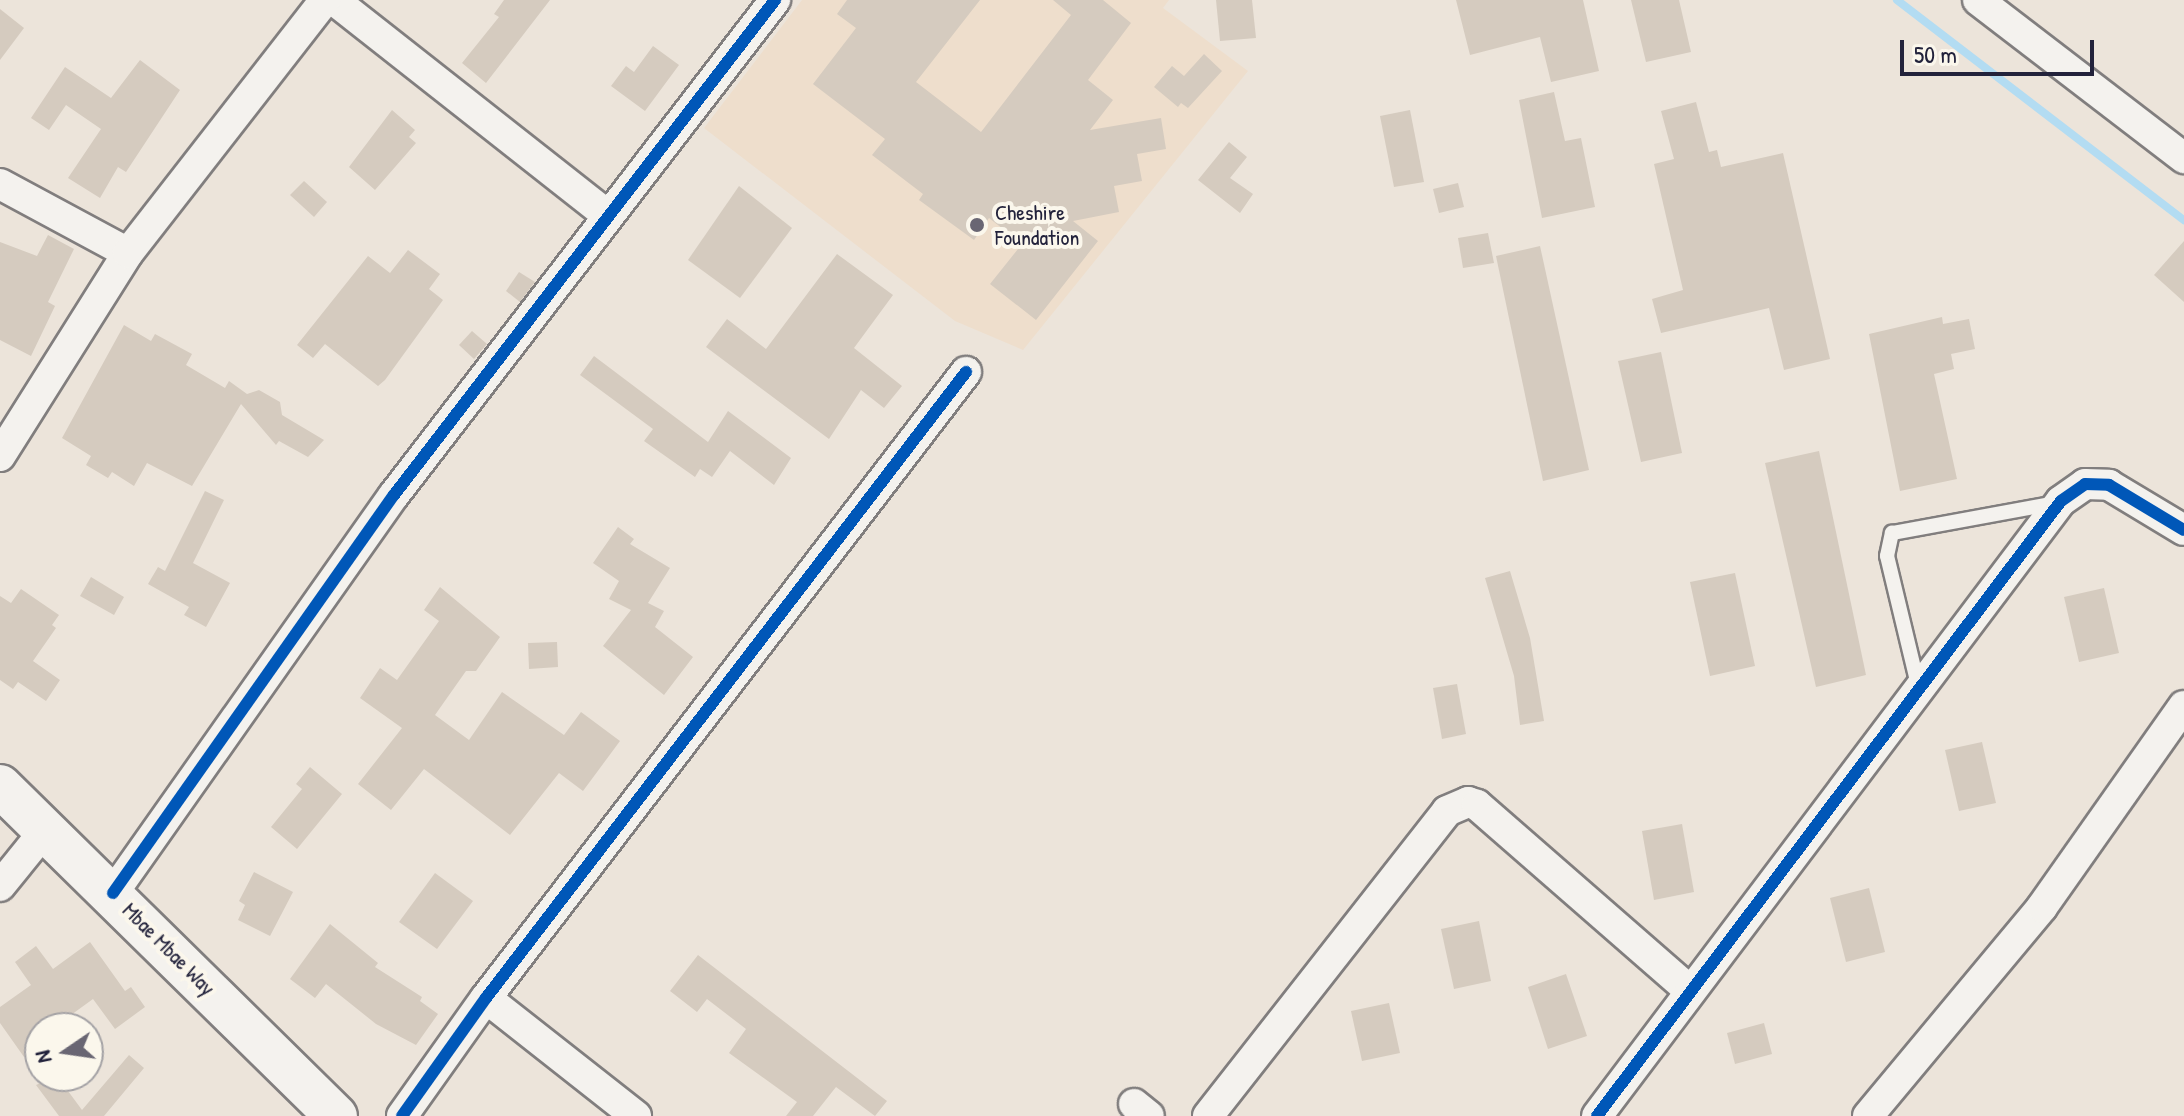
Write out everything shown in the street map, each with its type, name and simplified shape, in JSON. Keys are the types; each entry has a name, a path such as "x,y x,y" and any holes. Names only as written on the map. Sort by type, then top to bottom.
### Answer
{"street":[{"path":"0,456 128,253 325,0"},
{"path":"334,0 607,215"},
{"path":"113,893 394,495 775,0"},
{"path":"1978,0 2184,158"},
{"path":"0,184 128,253"},
{"path":"402,1116 486,998 966,372"},
{"path":"1597,1116 2061,501 2085,484 2109,485 2184,530"},
{"path":"1868,1116 2042,907 2184,706"},
{"name":"Mbae Mbae Way","path":"0,786 113,893 330,1114"},
{"path":"1208,1116 1447,811 1468,802 1477,805 1690,991"},
{"path":"0,886 47,828"},
{"path":"486,998 636,1116"}],"lane":[{"path":"1919,689 1887,556 1892,533 2061,501"}],"shaded area":[{"name":"Cheshire Foundation","path":"802,0 1169,0 1163,8 1248,71 1023,350 955,321 704,128"}],"building":[{"path":"504,0 550,0 486,83 462,63 499,17 494,14"},
{"path":"847,0 980,0 916,82 981,132 1071,15 1053,0 1103,0 1131,23 1088,80 1113,100 1090,130 1161,118 1166,149 1137,154 1142,181 1114,186 1119,212 1073,221 1098,241 1036,320 990,284 1022,244 989,218 974,240 919,200 923,194 872,155 885,139 813,84 856,28 837,14"},
{"path":"1216,0 1252,0 1256,38 1220,41"},
{"path":"1456,0 1583,0 1599,71 1551,82 1540,37 1470,55"},
{"path":"1631,0 1679,0 1691,52 1646,62"},
{"path":"0,9 24,28 0,60"},
{"path":"653,46 679,65 645,111 611,86 626,66 634,72"},
{"path":"1204,54 1222,71 1188,108 1181,103 1178,107 1154,87 1172,66 1184,76"},
{"path":"140,60 180,90 126,172 118,167 100,198 68,178 101,129 66,105 49,130 31,118 65,67 111,98"},
{"path":"1554,92 1565,141 1581,138 1595,207 1542,218 1519,100"},
{"path":"1696,102 1709,152 1717,150 1721,167 1783,153 1830,359 1784,370 1769,308 1661,333 1652,299 1683,290 1654,164 1674,159 1661,111"},
{"path":"392,110 415,130 409,137 416,143 375,190 349,167"},
{"path":"1410,110 1424,182 1394,187 1380,116"},
{"path":"1229,142 1247,157 1230,178 1253,194 1240,213 1198,180"},
{"path":"304,181 327,202 314,217 290,195"},
{"path":"1458,183 1464,207 1439,213 1433,189"},
{"path":"739,186 792,228 740,298 688,260"},
{"path":"1488,233 1494,263 1463,268 1458,238"},
{"path":"48,235 74,249 48,302 55,306 31,356 0,340 0,242 37,256"},
{"path":"2184,241 2184,302 2154,275"},
{"path":"1540,246 1589,470 1543,481 1496,256"},
{"path":"408,250 440,274 429,289 443,300 378,386 325,344 313,358 297,345 368,256 390,273"},
{"path":"837,254 893,295 854,348 902,386 884,408 861,390 829,439 706,347 727,319 766,349"},
{"path":"519,272 535,282 520,302 506,291"},
{"path":"1942,317 1943,324 1969,319 1975,349 1951,354 1954,369 1934,374 1957,479 1900,491 1869,334"},
{"path":"124,325 151,341 155,334 192,354 186,365 225,388 229,381 247,394 259,390 280,402 282,415 324,440 308,457 279,441 276,445 241,404 192,486 147,463 134,486 112,472 108,478 86,465 91,456 62,438"},
{"path":"472,331 487,344 474,359 459,345"},
{"path":"1661,352 1682,453 1641,462 1618,361"},
{"path":"594,356 708,442 728,411 791,458 774,485 730,451 712,477 700,469 695,477 644,441 653,429 580,375"},
{"path":"1819,451 1866,675 1816,687 1765,463"},
{"path":"205,491 224,500 193,563 230,583 206,627 184,615 189,607 148,584 158,567 165,571"},
{"path":"618,527 634,539 630,544 670,568 648,603 664,611 655,627 693,657 664,695 603,646 631,610 609,599 619,581 593,563"},
{"path":"1510,571 1530,638 1544,721 1520,725 1514,676 1485,578"},
{"path":"1735,573 1755,666 1710,676 1690,582"},
{"path":"91,577 124,597 114,615 80,596"},
{"path":"440,587 500,637 476,671 466,671 435,715 469,740 502,692 564,735 581,712 620,741 583,791 559,773 510,835 424,769 391,810 358,784 402,728 360,698 380,668 397,680 439,621 424,610"},
{"path":"2104,588 2119,653 2079,662 2064,597"},
{"path":"21,589 59,615 52,625 56,628 33,661 60,680 46,701 18,682 13,689 0,680 0,596 11,603"},
{"path":"557,642 558,667 529,669 528,643"},
{"path":"1457,684 1466,734 1442,739 1433,688"},
{"path":"1982,742 1996,803 1959,811 1945,750"},
{"path":"310,767 342,794 297,849 271,827 302,789 296,784"},
{"path":"1682,824 1694,892 1654,900 1642,831"},
{"path":"254,872 293,892 270,936 238,920 245,905 239,901"},
{"path":"435,873 473,901 437,949 399,922"},
{"path":"1869,888 1885,952 1846,962 1830,898"},
{"path":"1479,921 1491,981 1454,989 1441,929"},
{"path":"330,924 378,963 375,967 422,997 420,1001 438,1014 416,1045 376,1024 326,984 315,998 290,979"},
{"path":"90,942 125,991 131,987 145,1007 115,1029 93,999 75,1012 24,1012 24,1057 0,1023 0,1007 31,985 15,962 36,946 53,969"},
{"path":"698,955 887,1101 875,1116 836,1087 813,1116 786,1116 797,1102 729,1053 746,1029 707,999 697,1012 670,991"},
{"path":"1566,974 1587,1036 1548,1049 1528,987"},
{"path":"1389,1003 1400,1053 1362,1061 1351,1011"},
{"path":"1764,1023 1772,1054 1735,1064 1727,1033"},
{"path":"129,1055 144,1068 104,1116 59,1116 41,1092 69,1092 82,1110 97,1092 104,1092 104,1084"}],"waterway":[{"path":"1897,0 2184,220"}],"cycle path":[{"path":"113,893 394,495 775,0"},
{"path":"402,1116 486,998 966,372"},
{"path":"1597,1116 2061,501 2085,484 2109,485 2184,530"}],"place":[{"name":"Cheshire Foundation","path":"977,225"}]}
